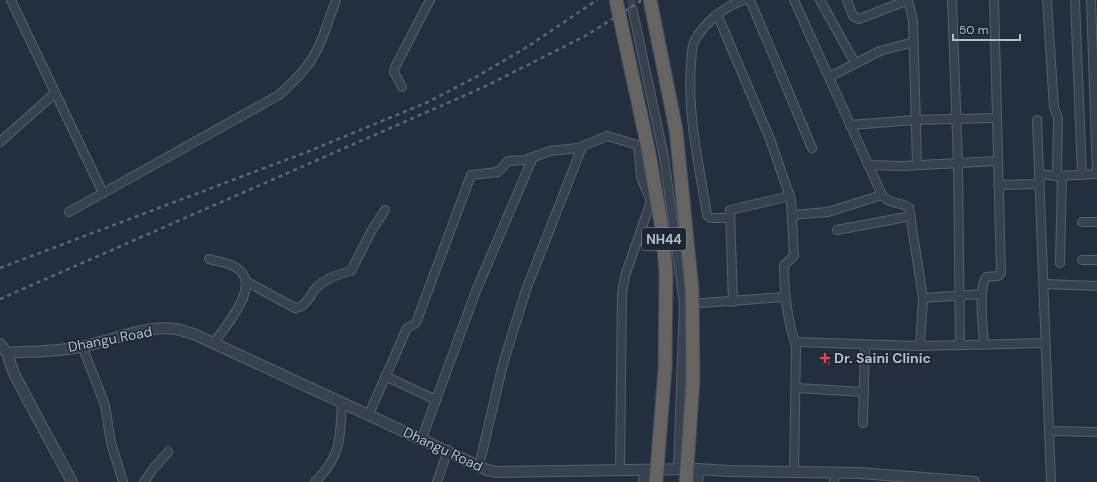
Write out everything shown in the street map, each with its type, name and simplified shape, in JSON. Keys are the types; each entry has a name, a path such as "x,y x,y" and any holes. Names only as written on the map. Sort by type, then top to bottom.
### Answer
{"highway":[{"name":"NH44","path":"616,0 648,148 663,235 666,275 665,368 656,482"},
{"name":"NH44","path":"650,0 676,130 692,290 693,380 686,482"}],"street":[{"path":"11,0 103,193"},
{"path":"69,212 279,95 298,78 310,62 317,50 336,0"},
{"path":"402,87 394,72 395,66 430,0"},
{"path":"729,218 710,218 706,215 690,94 694,44 717,14 730,4 744,0"},
{"path":"750,0 812,148"},
{"path":"794,0 882,195 888,201 908,206 911,216 923,298 920,346"},
{"path":"820,0 855,63"},
{"path":"847,0 853,16 859,19 908,0 913,20 916,164"},
{"path":"952,0 955,119 958,163 960,345"},
{"path":"984,344 982,294 985,278 998,276 1001,273 994,0"},
{"path":"1047,0 1054,108 1058,118 1060,263"},
{"path":"1075,0 1082,175"},
{"path":"1039,174 1060,176 1097,174 1096,108 1091,0"},
{"path":"633,10 664,157 684,304 678,469"},
{"path":"717,14 770,138 790,196 794,256 784,263 784,297 795,342 796,388 794,473"},
{"path":"829,77 880,51 914,42"},
{"path":"0,142 55,93"},
{"path":"850,124 915,120 996,118"},
{"path":"1037,120 1051,482"},
{"path":"369,414 407,328 416,323 470,176 475,174 495,173 502,170 508,161 525,160 550,151 582,147 607,136 638,145 641,177 651,201 625,276 622,293 620,470"},
{"path":"479,466 503,364 526,290 582,147"},
{"path":"422,438 476,291 533,157"},
{"path":"868,164 902,166 916,164 997,161"},
{"path":"998,185 1039,184"},
{"path":"792,215 828,212 882,195"},
{"path":"734,302 729,218 730,210 733,208 790,196"},
{"path":"209,259 237,268 244,274 248,282 295,308 302,306 319,285 336,274 351,271 372,230 385,210"},
{"path":"838,230 911,216"},
{"path":"1082,222 1097,222"},
{"path":"1082,260 1097,260"},
{"path":"214,344 246,293 248,282"},
{"path":"1043,284 1097,286"},
{"path":"923,298 982,294"},
{"path":"684,304 734,302 784,297"},
{"name":"Dhangu Road","path":"7,353 82,346 130,333 153,329 175,329 196,335 448,450 479,466 497,472 698,469 794,473 834,477 860,473 945,481 974,482"},
{"path":"795,342 920,346 1045,343"},
{"path":"0,344 7,353 14,374 72,482"},
{"path":"863,423 865,345"},
{"path":"82,346 106,405 111,443 123,482"},
{"path":"385,376 436,400"},
{"path":"796,388 864,392"},
{"path":"315,482 337,452 340,442 342,402"},
{"path":"1049,431 1097,432"},
{"path":"437,482 448,450"},
{"path":"144,482 168,452"},
{"path":"697,482 698,469"},
{"path":"644,482 645,470"}],"building":[{"path":"822,354 830,355 830,366 821,366"}],"tunnel":[{"path":"631,0 633,11"}],"railway":[{"path":"0,268 312,150 428,102 476,77 527,47 597,0"},
{"path":"0,299 484,87 587,35 642,0"}],"place":[{"name":"Dr. Saini Clinic","path":"825,358"}]}
